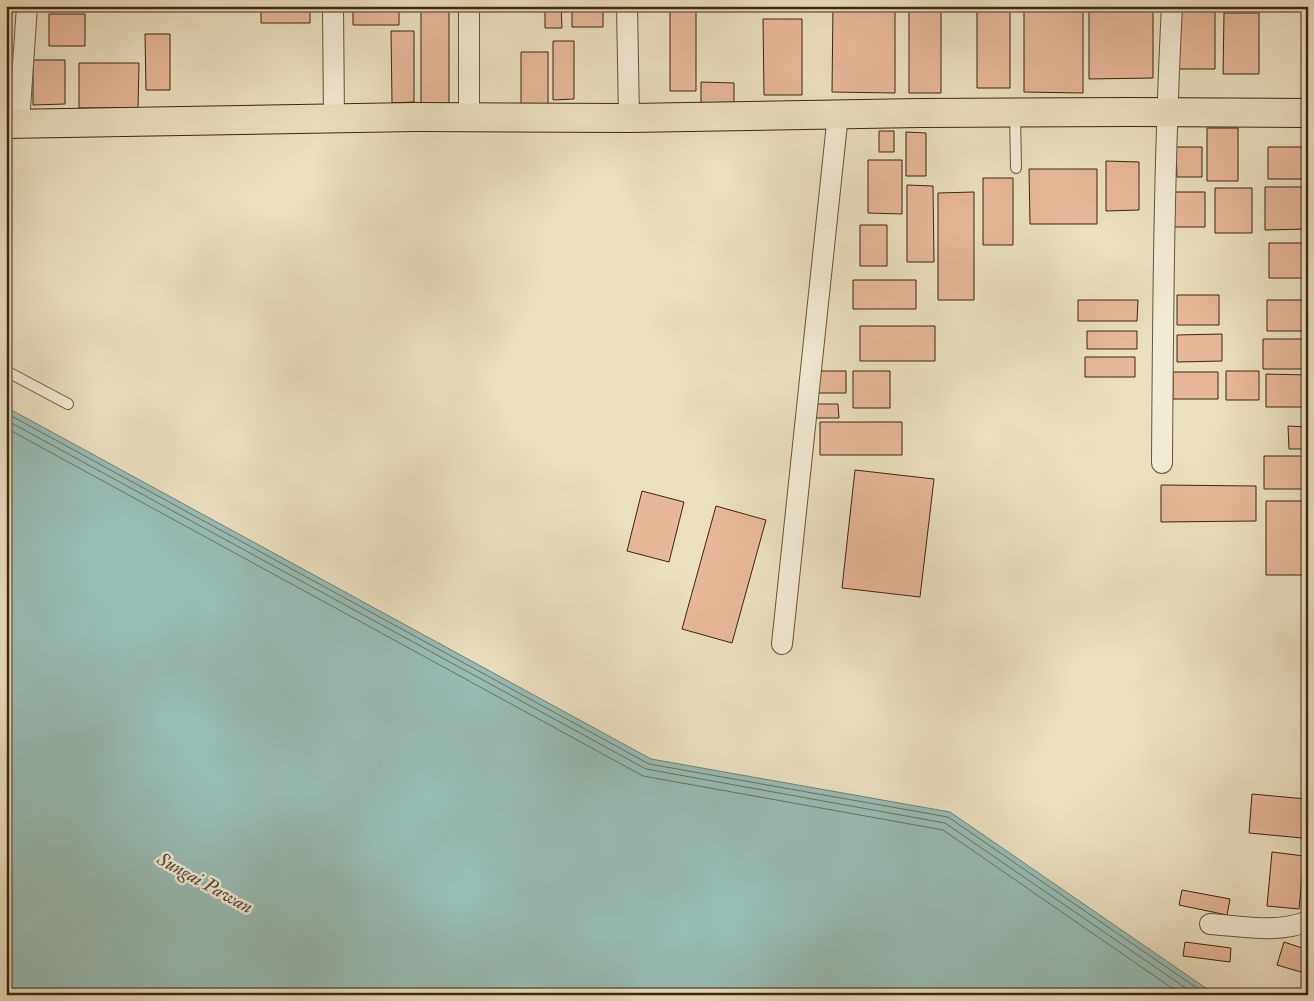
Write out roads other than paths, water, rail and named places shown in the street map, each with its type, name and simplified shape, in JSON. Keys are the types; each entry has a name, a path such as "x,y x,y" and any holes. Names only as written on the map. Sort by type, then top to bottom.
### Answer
{"main road":[{"path":"13,123 334,118 629,118 838,114 1308,113"}],"street":[{"path":"13,123 27,6"},
{"path":"333,6 334,118"},
{"path":"469,6 469,117"},
{"path":"627,6 629,118"},
{"path":"1162,463 1163,294 1167,112 1172,6"},
{"path":"782,644 838,114"},
{"path":"1210,924 1280,928 1297,926 1308,920"}],"lane":[{"path":"1015,113 1016,168"},
{"path":"6,371 68,404"}],"water":[{"name":"Sungai Pawan","path":"6,407 651,759 950,812 1216,995 6,995"}]}
